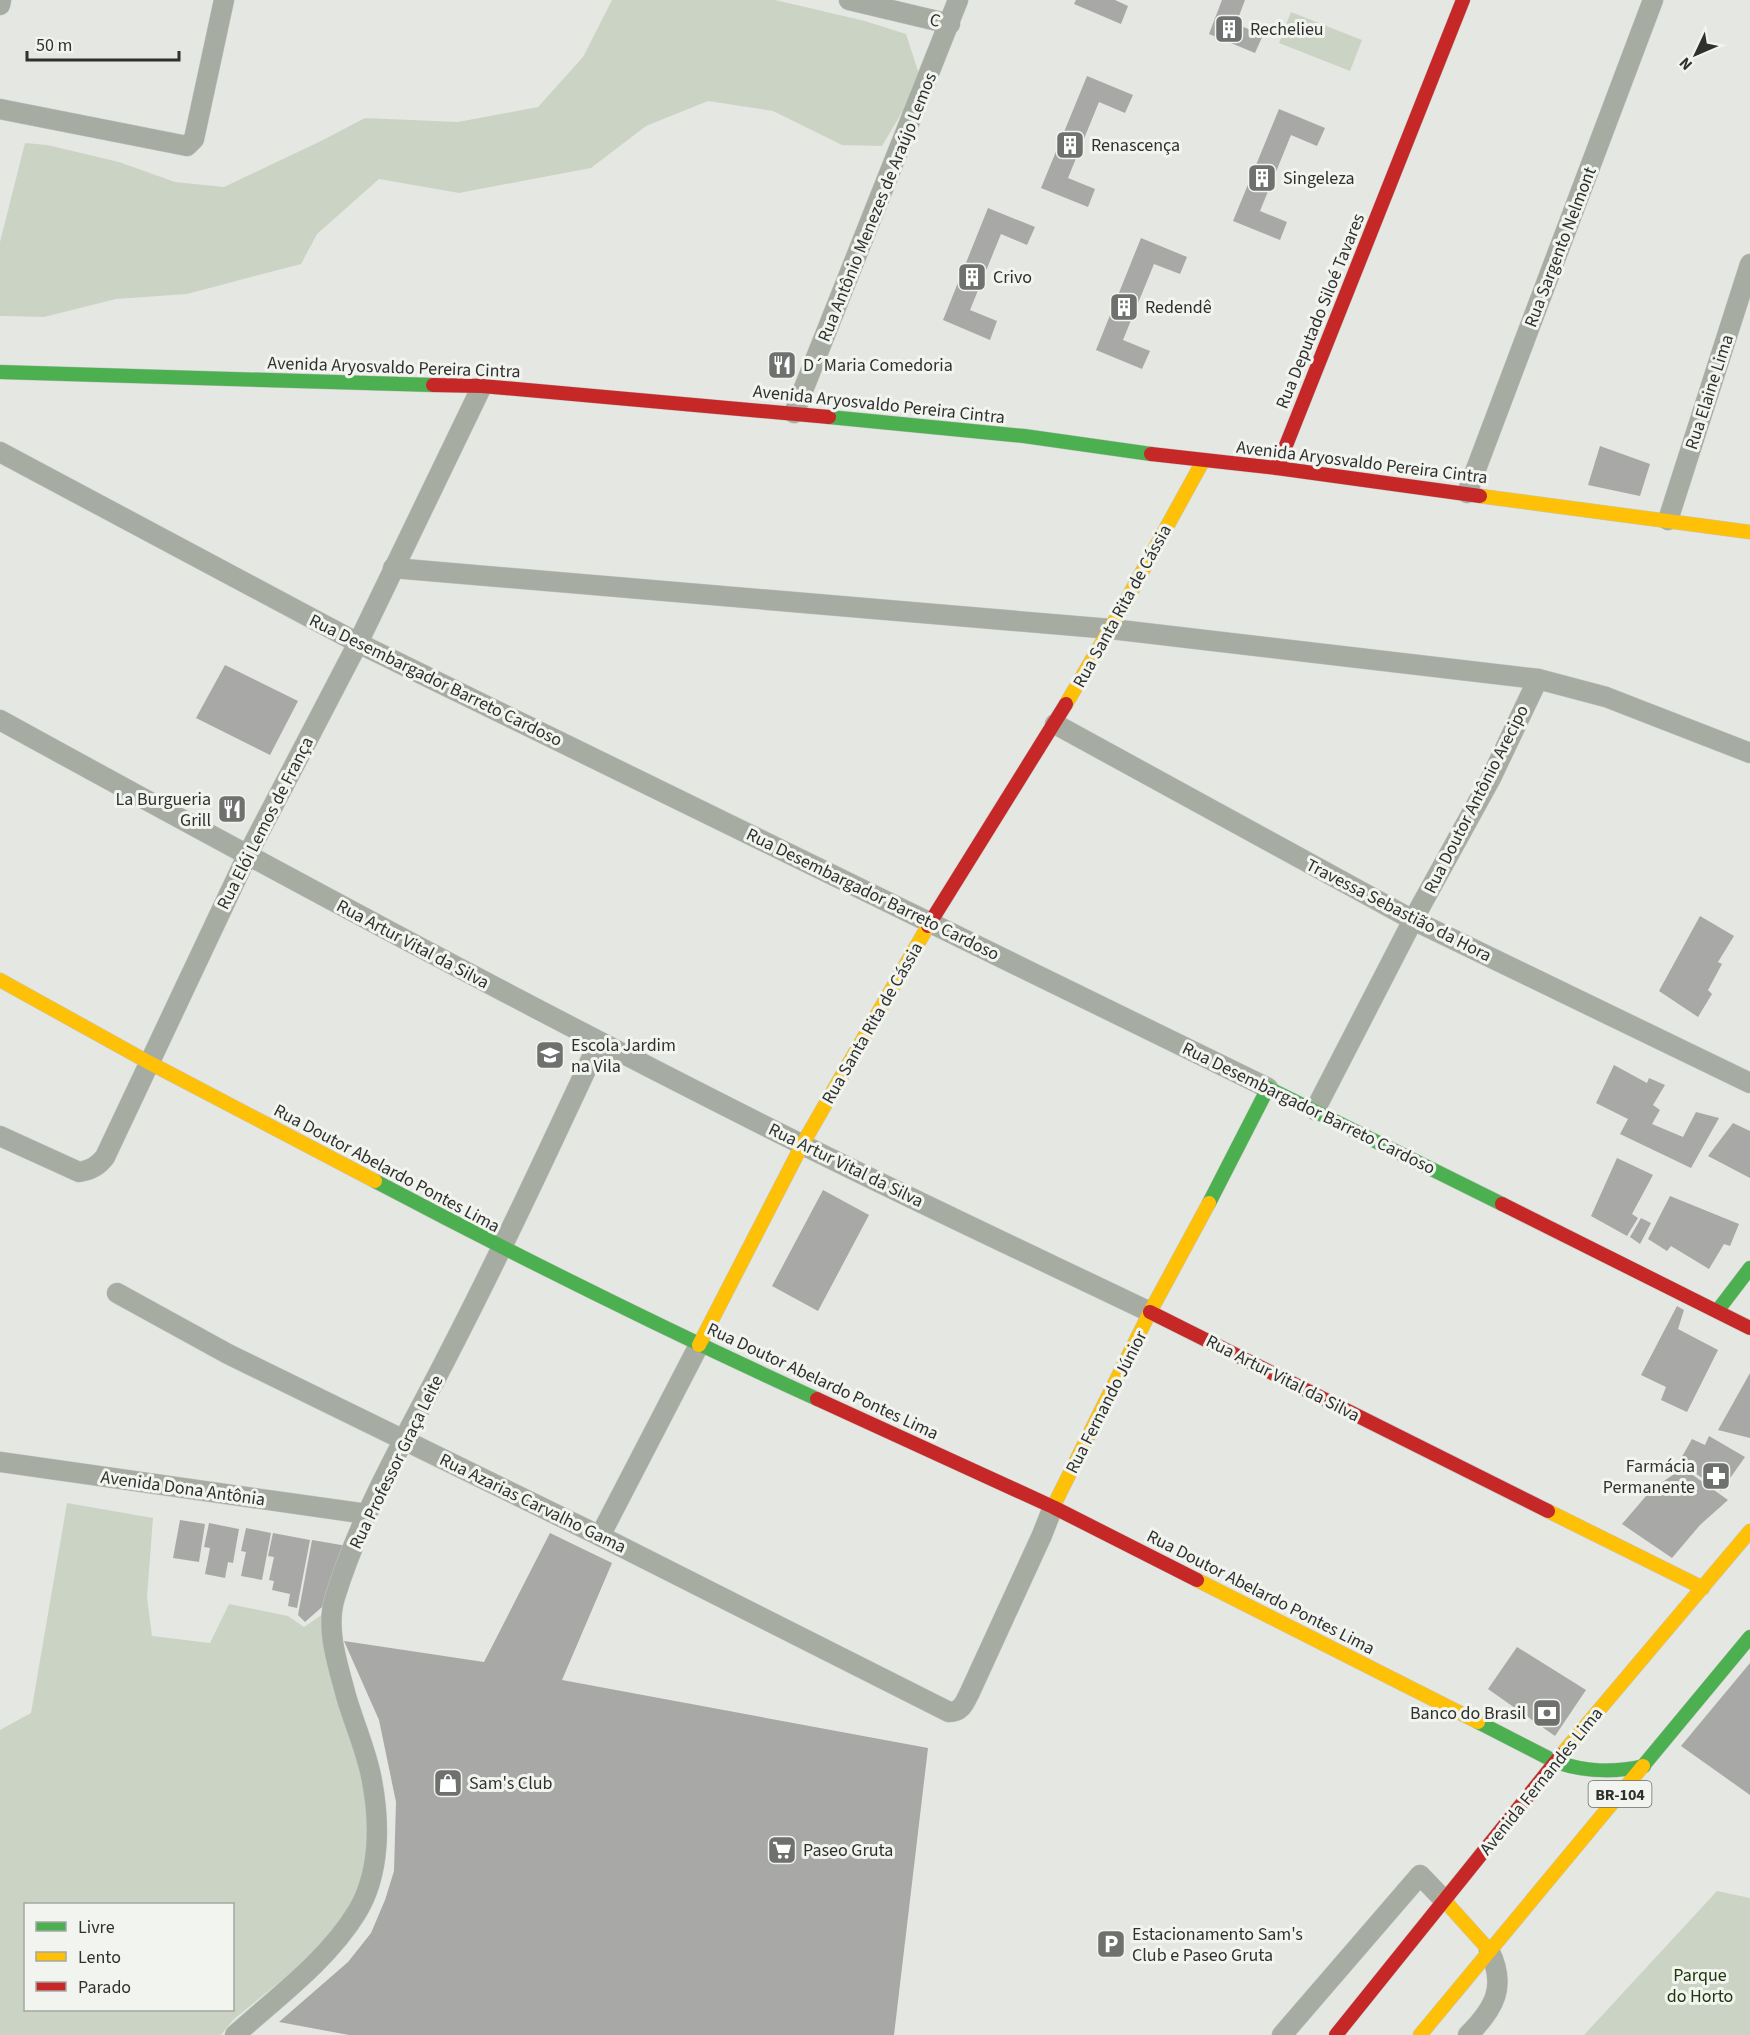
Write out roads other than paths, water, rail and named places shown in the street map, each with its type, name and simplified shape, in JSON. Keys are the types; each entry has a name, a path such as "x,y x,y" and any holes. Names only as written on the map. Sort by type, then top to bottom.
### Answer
{"main road":[{"name":"Rua Deputado Siloé Tavares","path":"1277,468 1463,0"},
{"name":"Avenida Aryosvaldo Pereira Cintra","path":"0,372 482,386 794,413 1024,436 1750,532"},
{"name":"Rua Santa Rita de Cássia","path":"699,1345 802,1145 930,922 1055,724 1111,629 1203,461"},
{"name":"Rua Doutor Abelardo Pontes Lima","path":"0,980 148,1062 502,1248 699,1345 1053,1507 1556,1762 1597,1773 1619,1772 1644,1766"},
{"name":"Rua Desembargador Barreto Cardoso","path":"1268,1088 1718,1310 1750,1328"},
{"name":"Rua Fernando Júnior","path":"1053,1507 1150,1312 1204,1214 1268,1088"},
{"path":"1718,1310 1750,1268"},
{"name":"Rua Artur Vital da Silva","path":"1150,1312 1703,1588"},
{"name":"Avenida Fernandes Lima","path":"1336,2035 1556,1762 1750,1531"},
{"name":"BR-104","path":"1420,2035 1750,1637"},
{"path":"1444,1900 1489,1950"}],"street":[{"path":"0,5 1,0"},
{"path":"0,109 184,147 189,145 194,140 224,0"},
{"name":"C","path":"849,0 950,24"},
{"name":"Rua Antônio Menezes de Araújo Lemos","path":"794,413 958,0"},
{"name":"Rua Sargento Nelmont","path":"1467,494 1653,0"},
{"name":"Rua Elaine Lima","path":"1668,520 1750,264"},
{"name":"Rua Elói Lemos de França","path":"0,1136 80,1172 89,1171 105,1157 247,856 358,643 482,386"},
{"name":"Rua Desembargador Barreto Cardoso","path":"0,452 358,643 1268,1088"},
{"path":"393,568 1111,629 1538,679 1606,697 1750,753"},
{"name":"Rua Doutor Antônio Arecipo","path":"1315,1110 1413,921 1491,778 1538,679"},
{"name":"Rua Artur Vital da Silva","path":"0,720 247,856 599,1042 802,1145 1150,1312"},
{"name":"Travessa Sebastião da Hora","path":"1055,724 1413,921 1750,1083"},
{"name":"Rua Professor Graça Leite","path":"235,2035 341,1935 358,1910 371,1878 378,1818 372,1778 344,1689 331,1630 334,1598 367,1514 502,1248 599,1042"},
{"name":"Rua Azarias Carvalho Gama","path":"117,1293 228,1354 600,1536 949,1712"},
{"name":"Rua Santa Rita de Cássia","path":"600,1536 699,1345"},
{"name":"Avenida Dona Antônia","path":"0,1462 367,1514"},
{"name":"Rua Fernando Júnior","path":"949,1712 957,1711 962,1707 970,1692 1053,1507"},
{"path":"1282,2035 1420,1875 1444,1900"},
{"path":"1468,2035 1490,2009 1497,1991 1499,1979 1489,1950"}],"place":[{"name":"Rechelieu","path":"1229,29"},
{"name":"Renascença","path":"1070,145"},
{"name":"Singeleza","path":"1262,178"},
{"name":"Crivo","path":"972,277"},
{"name":"Redendê","path":"1124,307"},
{"name":"D´Maria Comedoria","path":"782,365"},
{"name":"La Burgueria Grill","path":"232,809"},
{"name":"Escola Jardim na Vila","path":"550,1055"},
{"name":"Farmácia Permanente","path":"1716,1476"},
{"name":"Banco do Brasil","path":"1547,1713"},
{"name":"Sam's Club","path":"448,1783"},
{"name":"Paseo Gruta","path":"782,1850"},
{"name":"Estacionamento Sam's Club e Paseo Gruta","path":"1111,1944"}],"park label":[{"name":"Parque do Horto","path":"1700,1985"}]}
